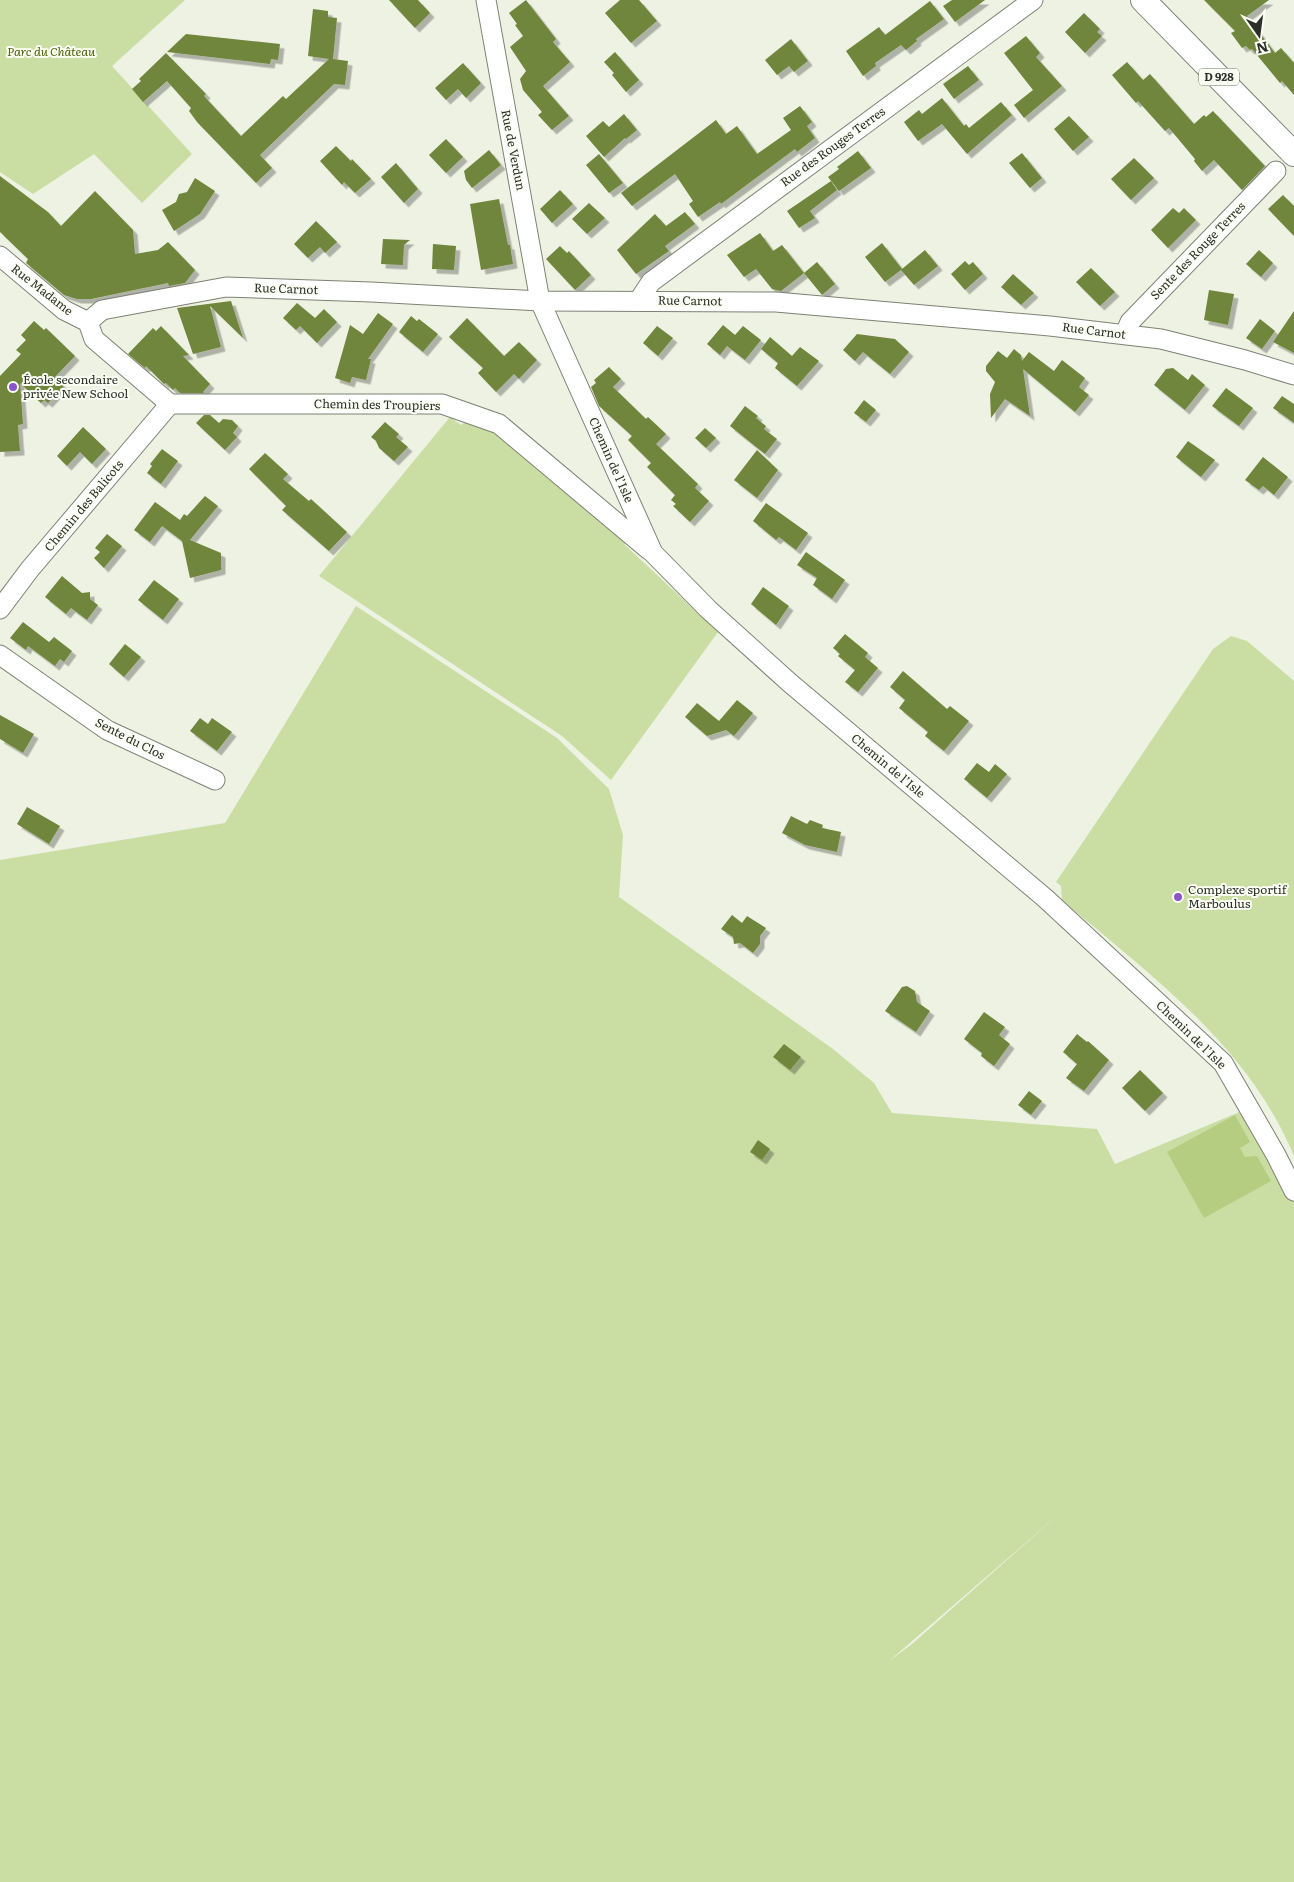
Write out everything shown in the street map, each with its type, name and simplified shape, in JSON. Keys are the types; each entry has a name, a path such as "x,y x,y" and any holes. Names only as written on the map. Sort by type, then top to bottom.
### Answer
{"main road":[{"name":"D 928","path":"1143,0 1294,154"}],"street":[{"name":"Rue de Verdun","path":"486,0 540,301"},
{"name":"Rue des Rouges Terres","path":"639,300 651,282 1033,0"},
{"name":"Sente des Rouge Terres","path":"1125,334 1130,322 1276,171"},
{"name":"Rue Madame","path":"0,256 64,310 88,322"},
{"name":"Rue Carnot","path":"88,322 102,310 226,287 540,301 776,302 1041,325 1161,339 1294,374"},
{"name":"Chemin de l’Isle","path":"540,301 654,553 709,610 790,683 1045,898 1223,1063 1276,1155 1294,1191"},
{"path":"88,322 94,339 170,404"},
{"name":"Chemin des Troupiers","path":"170,404 442,404 499,424 654,553"},
{"name":"Chemin des Balicots","path":"0,609 30,570 170,404"},
{"name":"Sente du Clos","path":"0,655 107,730 215,780"}],"green space":[{"name":"Parc du Château","path":"0,0 185,0 112,66 192,154 142,203 94,154 33,194 0,172"},
{"path":"450,417 461,425 467,421 492,428 624,537 625,545 718,632 611,780 562,736 319,576"},
{"path":"356,606 557,738 609,789 623,835 619,897 833,1049 874,1083 892,1113 1097,1129 1115,1164 1249,1108 1294,1191 1294,1882 0,1882 0,860 225,823","holes":["1059,1514 912,1644 889,1661"]},
{"name":"Complexe sportif Marboulus","path":"1231,636 1247,641 1294,681 1294,1156 1274,1116 1251,1080 1224,1046 1194,1014 1162,985 1062,900 1061,886 1056,882 1213,649"}],"shaded area":[{"path":"1235,1115 1250,1142 1240,1148 1245,1157 1257,1156 1271,1181 1204,1218 1167,1152"}],"building":[{"path":"389,0 418,0 430,13 415,28"},
{"path":"526,0 556,39 553,42 570,62 543,86 569,116 552,130 538,115 542,112 523,90 520,79 526,71 510,47 523,36 509,13"},
{"path":"620,0 639,0 657,21 631,43 605,13"},
{"path":"952,0 985,0 955,22 943,6"},
{"path":"1204,0 1269,0 1247,16 1275,53 1281,48 1294,63 1294,95 1282,81 1280,83 1252,49 1250,50 1246,46 1242,48 1231,33 1235,31"},
{"path":"930,1 944,19 916,39 917,41 906,50 901,45 875,63 876,66 863,76 846,51 879,27 885,35"},
{"path":"313,9 328,11 328,17 337,18 333,59 348,61 345,85 334,84 260,155 272,168 256,183 197,122 189,111 191,108 167,81 143,102 132,89 141,81 139,79 166,53 206,94 204,96 241,136 283,96 286,99 329,59 308,56"},
{"path":"1084,13 1100,29 1097,32 1102,36 1085,53 1065,32"},
{"path":"186,34 280,44 278,60 271,59 270,64 167,52"},
{"path":"1026,36 1040,53 1036,57 1062,86 1024,118 1014,105 1033,90 1004,53"},
{"path":"791,39 808,61 794,72 789,66 777,75 765,60"},
{"path":"615,52 639,80 626,92 612,75 614,73 604,62"},
{"path":"1127,62 1143,80 1150,74 1194,124 1204,115 1206,117 1213,111 1265,166 1242,190 1214,160 1202,171 1194,161 1195,159 1169,128 1165,131 1138,101 1136,103 1112,75"},
{"path":"463,63 481,83 466,98 458,89 446,100 435,88"},
{"path":"968,66 979,80 954,99 943,84"},
{"path":"942,98 964,126 966,124 969,128 1001,102 1012,115 967,154 942,124 918,141 904,122 919,110 922,114"},
{"path":"800,106 812,122 807,126 815,138 797,152 795,149 721,204 720,202 698,217 689,204 693,201 675,174 632,206 621,193 716,120 726,134 737,126 757,154 791,130 783,118"},
{"path":"624,114 637,130 604,157 586,136 603,121 609,127"},
{"path":"1069,116 1089,137 1073,151 1054,129"},
{"path":"446,139 463,157 446,173 429,155"},
{"path":"336,146 351,161 352,159 371,179 355,193 344,182 342,185 320,161"},
{"path":"489,150 501,165 472,188 466,180 464,171"},
{"path":"858,151 871,168 839,191 828,177 839,169 837,167"},
{"path":"1022,153 1042,178 1030,188 1009,163"},
{"path":"599,154 623,183 609,193 586,165"},
{"path":"1134,158 1154,178 1131,200 1111,179"},
{"path":"396,163 418,189 404,203 381,177"},
{"path":"0,176 48,212 61,226 95,191 133,230 135,254 158,250 168,242 195,270 185,283 169,286 168,283 91,299 77,299 64,295 26,263 28,259 0,232"},
{"path":"195,178 215,191 200,214 174,231 162,210 176,202 179,194 187,192"},
{"path":"831,181 837,190 810,211 815,218 799,228 787,211"},
{"path":"560,190 573,204 552,223 540,209"},
{"path":"1283,195 1294,206 1294,236 1268,209"},
{"path":"499,199 513,264 481,270 470,204"},
{"path":"589,203 605,218 587,234 572,219"},
{"path":"1173,208 1179,213 1184,208 1196,220 1168,248 1151,230"},
{"path":"685,212 695,224 665,246 669,251 636,274 617,250 655,214 666,226"},
{"path":"316,221 337,242 325,253 320,247 308,258 294,244"},
{"path":"760,233 773,251 782,245 804,273 781,291 772,289 756,269 744,277 727,255"},
{"path":"383,239 410,240 404,245 403,265 381,264"},
{"path":"882,243 902,269 925,250 938,266 914,285 901,270 885,282 865,257"},
{"path":"433,244 456,246 454,270 432,269"},
{"path":"560,246 567,253 569,251 591,275 575,290 546,259"},
{"path":"1259,250 1273,263 1261,277 1246,264"},
{"path":"965,261 969,265 973,262 983,274 965,290 951,274"},
{"path":"817,262 835,284 822,295 804,273"},
{"path":"1091,268 1115,292 1100,306 1076,282"},
{"path":"1013,274 1034,293 1021,305 1001,287"},
{"path":"1209,290 1234,294 1228,325 1204,320"},
{"path":"231,301 243,338 210,306 221,347 193,354 177,308"},
{"path":"297,303 315,318 324,309 337,322 317,343 300,326 296,330 283,318"},
{"path":"1294,311 1294,353 1273,342"},
{"path":"378,313 393,324 368,359 371,359 366,380 352,377 350,383 335,378 350,325 363,334"},
{"path":"411,316 417,321 419,319 438,334 423,352 399,332"},
{"path":"467,318 504,356 519,342 537,360 519,379 514,374 496,392 478,373 483,368 449,337"},
{"path":"1260,319 1275,331 1262,349 1246,338"},
{"path":"34,321 44,330 46,328 75,356 55,377 64,386 48,403 44,400 41,403 20,383 23,424 18,425 20,451 0,452 0,376 21,354 16,350 26,340 21,335"},
{"path":"723,325 735,335 743,326 761,340 745,360 727,346 720,355 707,344"},
{"path":"161,326 189,355 183,356 210,384 204,393 180,393 175,388 173,390 146,366 145,368 128,354 153,328 156,331"},
{"path":"657,326 673,338 658,356 643,343"},
{"path":"857,334 895,339 909,352 890,374 863,352 855,361 843,350"},
{"path":"770,337 792,356 800,347 819,361 797,386 775,368 778,363 761,349"},
{"path":"1014,349 1021,355 1022,361 1029,352 1054,371 1062,360 1085,378 1079,387 1089,395 1075,412 1023,369 1030,416 1005,399 991,418 990,394 995,382 986,371 986,366 998,351 1007,358"},
{"path":"609,367 621,379 613,387 646,419 648,417 666,434 656,444 698,484 695,488 709,501 690,522 673,506 676,504 671,500 675,495 647,467 651,463 628,440 632,436 599,406 591,387 596,383 594,380"},
{"path":"1173,368 1188,380 1192,374 1205,385 1185,410 1154,385 1166,369"},
{"path":"1226,388 1253,408 1239,426 1212,406"},
{"path":"1282,396 1294,404 1294,423 1273,408"},
{"path":"864,400 876,410 866,422 854,413"},
{"path":"745,406 758,416 756,418 766,426 764,429 777,439 765,454 730,426"},
{"path":"204,415 210,415 219,423 223,419 232,420 238,426 233,433 237,437 225,450 196,423"},
{"path":"385,422 399,434 396,437 408,447 394,461 379,448 376,441 371,437"},
{"path":"83,427 106,449 92,464 80,452 67,466 57,456"},
{"path":"705,428 716,438 706,448 695,438"},
{"path":"1188,441 1215,460 1201,477 1176,457"},
{"path":"162,449 178,461 161,484 147,473 152,466 150,464"},
{"path":"757,450 778,470 757,498 734,480"},
{"path":"265,453 288,474 283,479 309,501 311,499 347,532 329,551 282,510 286,506 249,469"},
{"path":"1263,457 1288,477 1274,495 1263,486 1259,490 1245,480"},
{"path":"205,496 218,506 190,540 221,553 221,570 190,578 182,541 162,526 150,542 134,530 155,502 180,520 184,514 187,516"},
{"path":"766,503 808,533 796,550 779,537 776,540 753,521"},
{"path":"107,534 122,546 104,568 94,558 100,552 95,548"},
{"path":"806,552 845,580 832,599 813,585 817,578 797,565"},
{"path":"62,576 82,593 90,592 90,599 98,605 87,620 71,608 66,614 45,597"},
{"path":"154,580 179,599 163,620 138,600"},
{"path":"763,587 789,606 776,625 751,604"},
{"path":"23,622 49,642 54,637 72,651 64,662 60,659 55,666 28,646 26,650 10,638"},
{"path":"845,634 868,653 865,657 878,668 858,692 845,682 855,670 838,656 840,654 833,648"},
{"path":"125,644 141,657 124,677 109,664"},
{"path":"903,671 947,709 950,706 969,721 944,751 925,736 928,732 899,708 905,700 890,687"},
{"path":"737,700 753,713 734,736 726,730 707,736 685,717 697,703 719,721"},
{"path":"0,715 34,734 23,753 0,739"},
{"path":"200,718 208,724 212,718 232,732 217,751 190,731"},
{"path":"977,763 989,772 995,764 1007,774 987,798 964,779"},
{"path":"27,807 60,826 49,844 17,824"},
{"path":"791,816 807,824 810,820 823,825 822,828 841,832 837,852 805,845 782,833"},
{"path":"732,915 742,923 747,916 766,928 760,936 760,944 753,953 740,943 734,944 733,937 721,929"},
{"path":"907,986 915,991 917,1002 930,1011 916,1032 885,1011 902,987"},
{"path":"984,1012 1005,1027 999,1035 1010,1044 994,1066 981,1056 982,1053 964,1039"},
{"path":"1077,1034 1088,1041 1109,1060 1084,1091 1066,1078 1077,1064 1063,1052"},
{"path":"784,1044 801,1057 790,1070 773,1057"},
{"path":"1140,1070 1163,1093 1145,1111 1122,1088"},
{"path":"1029,1091 1042,1101 1031,1115 1018,1105"},
{"path":"758,1140 770,1149 762,1160 750,1152"}],"place":[{"name":"École secondaire privée New School","path":"13,387"},
{"name":"Complexe sportif Marboulus","path":"1178,897"}]}
